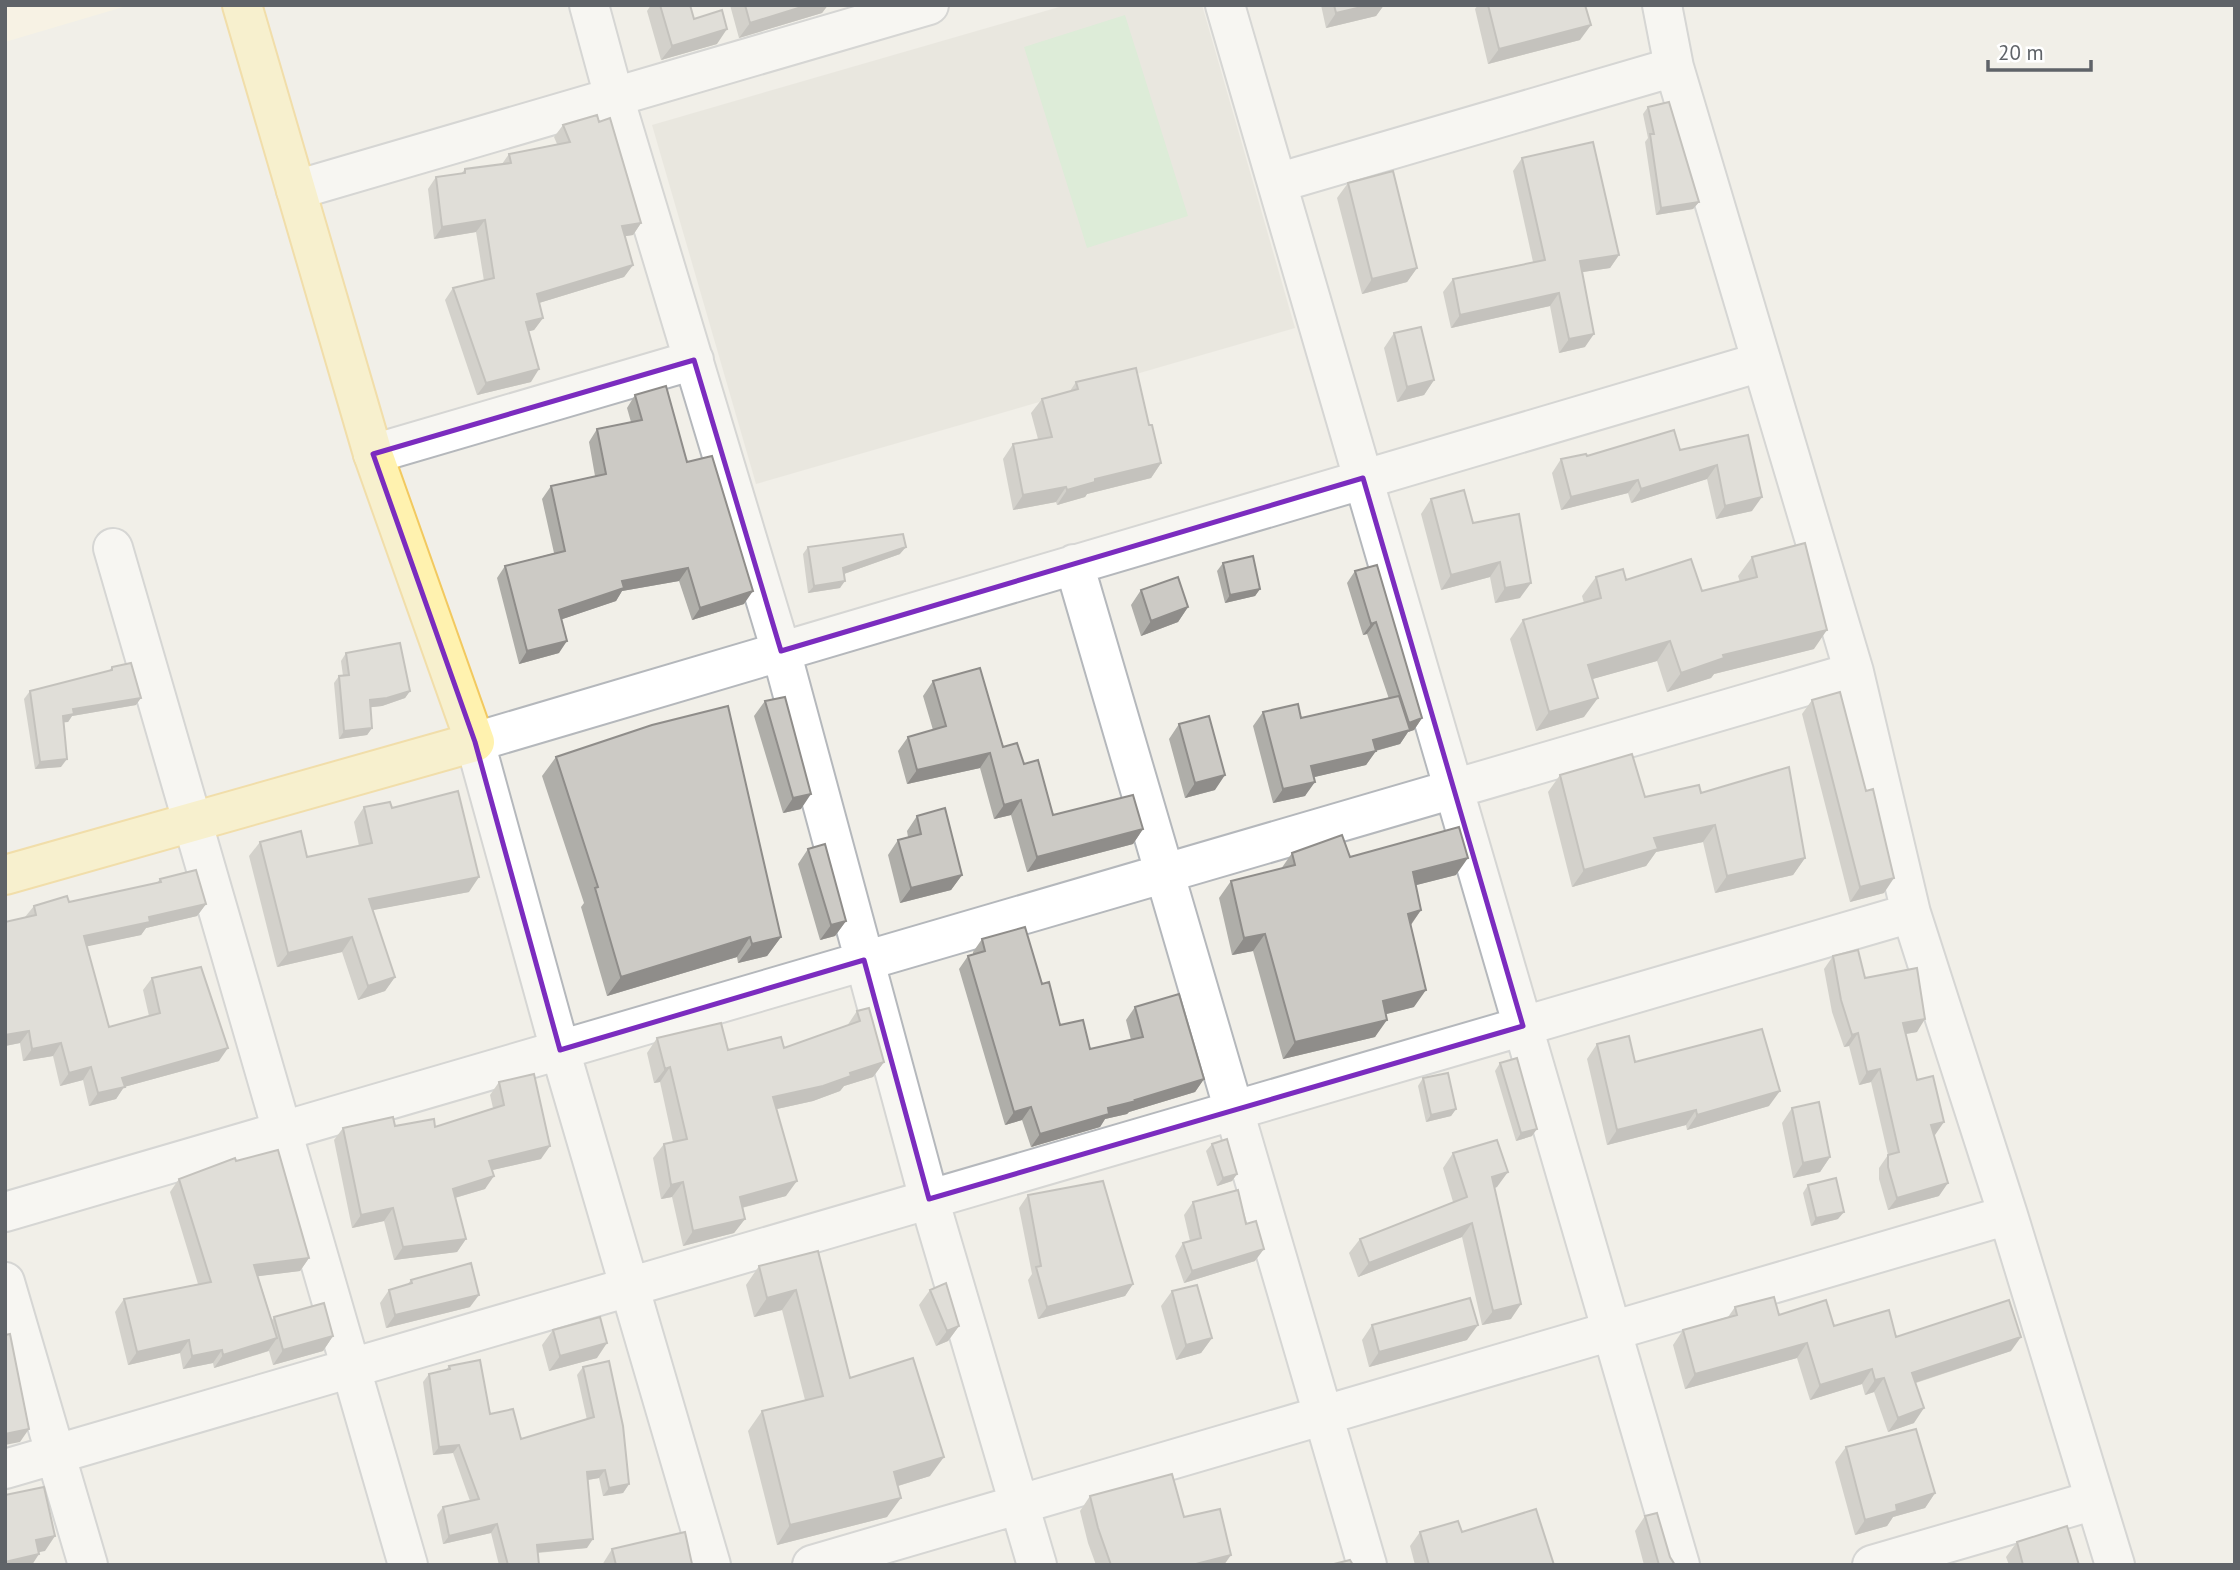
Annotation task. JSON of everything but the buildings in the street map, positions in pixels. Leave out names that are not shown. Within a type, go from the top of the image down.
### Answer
[{"type":"main road","points":[[5,875],[475,742],[373,454],[242,5]]},
{"type":"street","points":[[589,5],[614,97],[781,651],[929,1199],[1037,1565]]},
{"type":"street","points":[[1226,5],[1680,1565]]},
{"type":"street","points":[[1662,5],[1674,67],[1854,672],[1911,913],[2008,1215],[2115,1565]]},
{"type":"street","points":[[296,190],[913,7]]},
{"type":"street","points":[[1277,183],[1674,67]]},
{"type":"street","points":[[373,454],[694,360]]},
{"type":"street","points":[[711,1565],[560,1050],[475,742],[1761,362]]},
{"type":"street","points":[[113,548],[408,1565]]},
{"type":"street","points":[[1074,564],[1367,1565]]},
{"type":"street","points":[[5,1212],[1854,672]]},
{"type":"street","points":[[5,1469],[1911,913]]},
{"type":"street","points":[[812,1565],[2008,1215]]},
{"type":"street","points":[[5,1282],[88,1565]]},
{"type":"street","points":[[1872,1565],[2095,1500]]},
{"type":"highlighted area","points":[[694,360],[781,651],[1363,478],[1523,1026],[929,1199],[864,960],[560,1050],[475,742],[373,454]]},
{"type":"shaded area","points":[[5,5],[130,5],[5,42]]},
{"type":"shaded area","points":[[1066,5],[1202,5],[1295,328],[756,484],[652,125]]},
{"type":"green space","points":[[1125,15],[1188,216],[1087,248],[1024,47]]}]
